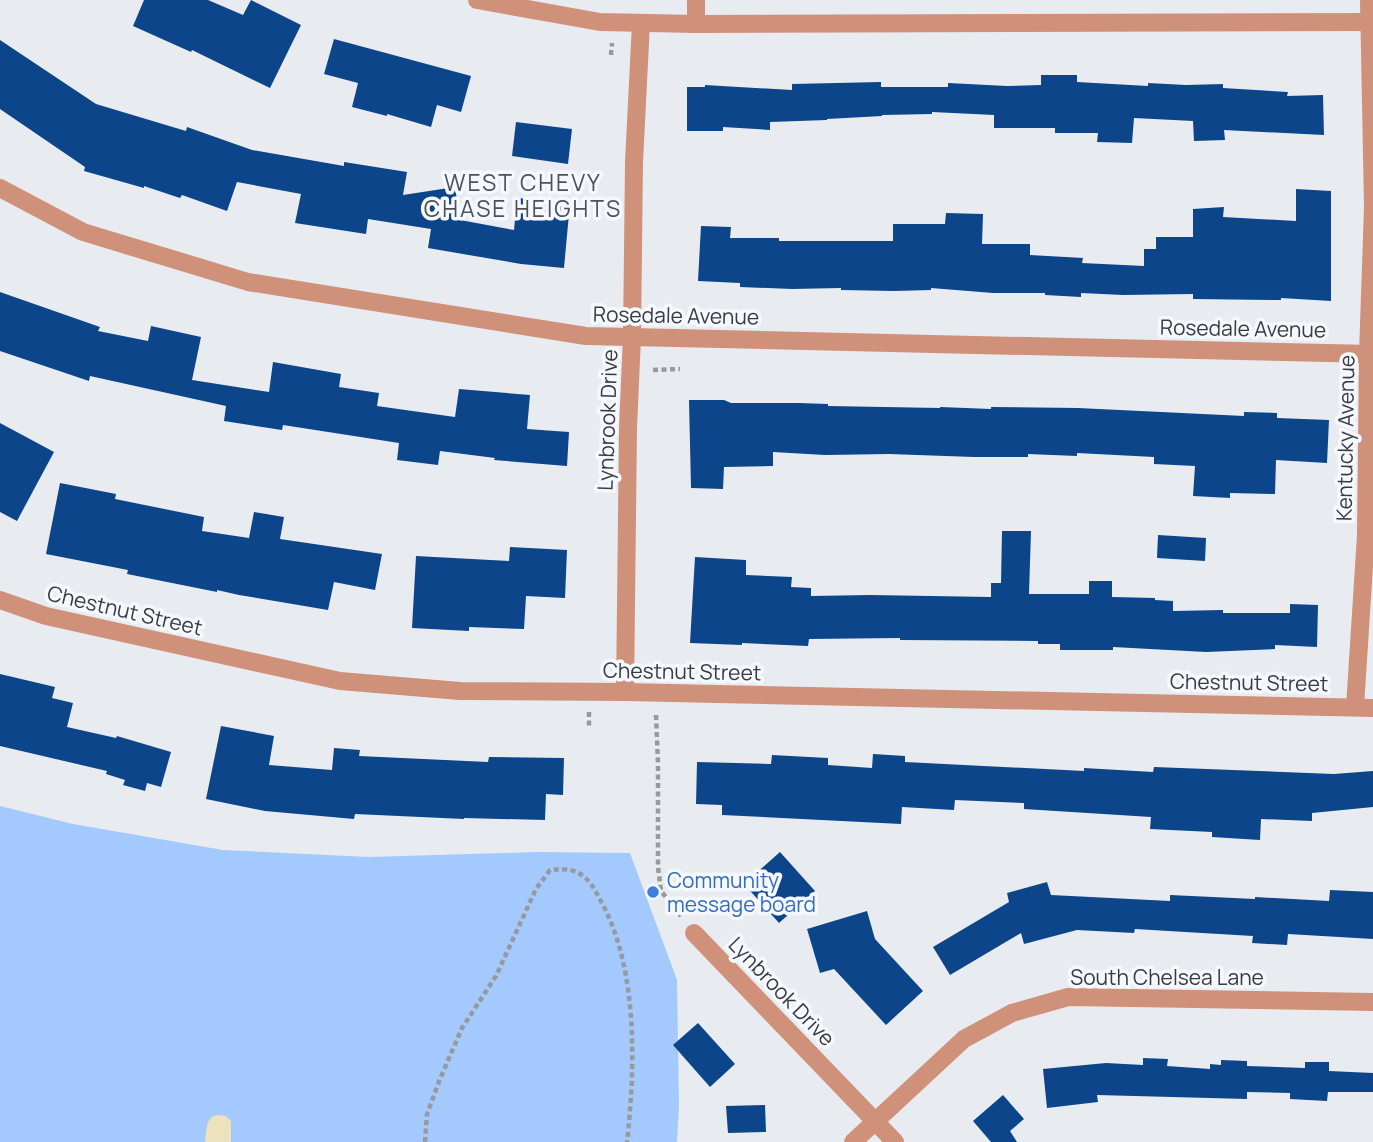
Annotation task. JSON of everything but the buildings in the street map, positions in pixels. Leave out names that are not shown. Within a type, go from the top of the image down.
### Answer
[{"type":"street","points":[[477,0],[600,22],[1371,22]]},
{"type":"street","points":[[696,0],[696,24]]},
{"type":"street","name":"Kentucky Avenue","points":[[1364,708],[1373,207],[1371,22],[1368,0]]},
{"type":"street","name":"Lynbrook Drive","points":[[625,692],[634,162],[641,23]]},
{"type":"street","name":"Rosedale Avenue","points":[[0,188],[83,232],[248,282],[586,336],[1371,354]]},
{"type":"street","name":"Chestnut Street","points":[[0,600],[46,616],[340,681],[460,691],[625,692],[1364,708]]},
{"type":"street","name":"Lynbrook Drive","points":[[694,933],[895,1142]]},
{"type":"street","name":"South Chelsea Lane","points":[[853,1142],[964,1039],[1012,1013],[1068,997],[1373,1002]]},
{"type":"path","points":[[656,693],[658,867],[661,891],[694,933]]},
{"type":"path","points":[[425,1142],[427,1114],[462,1028],[496,976],[536,889],[550,870],[565,868],[580,873],[595,889],[614,928],[622,957],[631,1020],[631,1084],[626,1142]]},
{"type":"shaded area","points":[[0,806],[73,824],[223,850],[369,857],[538,852],[630,853],[677,980],[677,1142],[0,1142]]},
{"type":"sand","points":[[218,1115],[226,1116],[231,1121],[231,1142],[205,1142],[209,1121]]},
{"type":"place","name":"Community message board","points":[[653,892]]},
{"type":"district","name":"WEST CHEVY CHASE HEIGHTS","points":[[523,195]]}]
